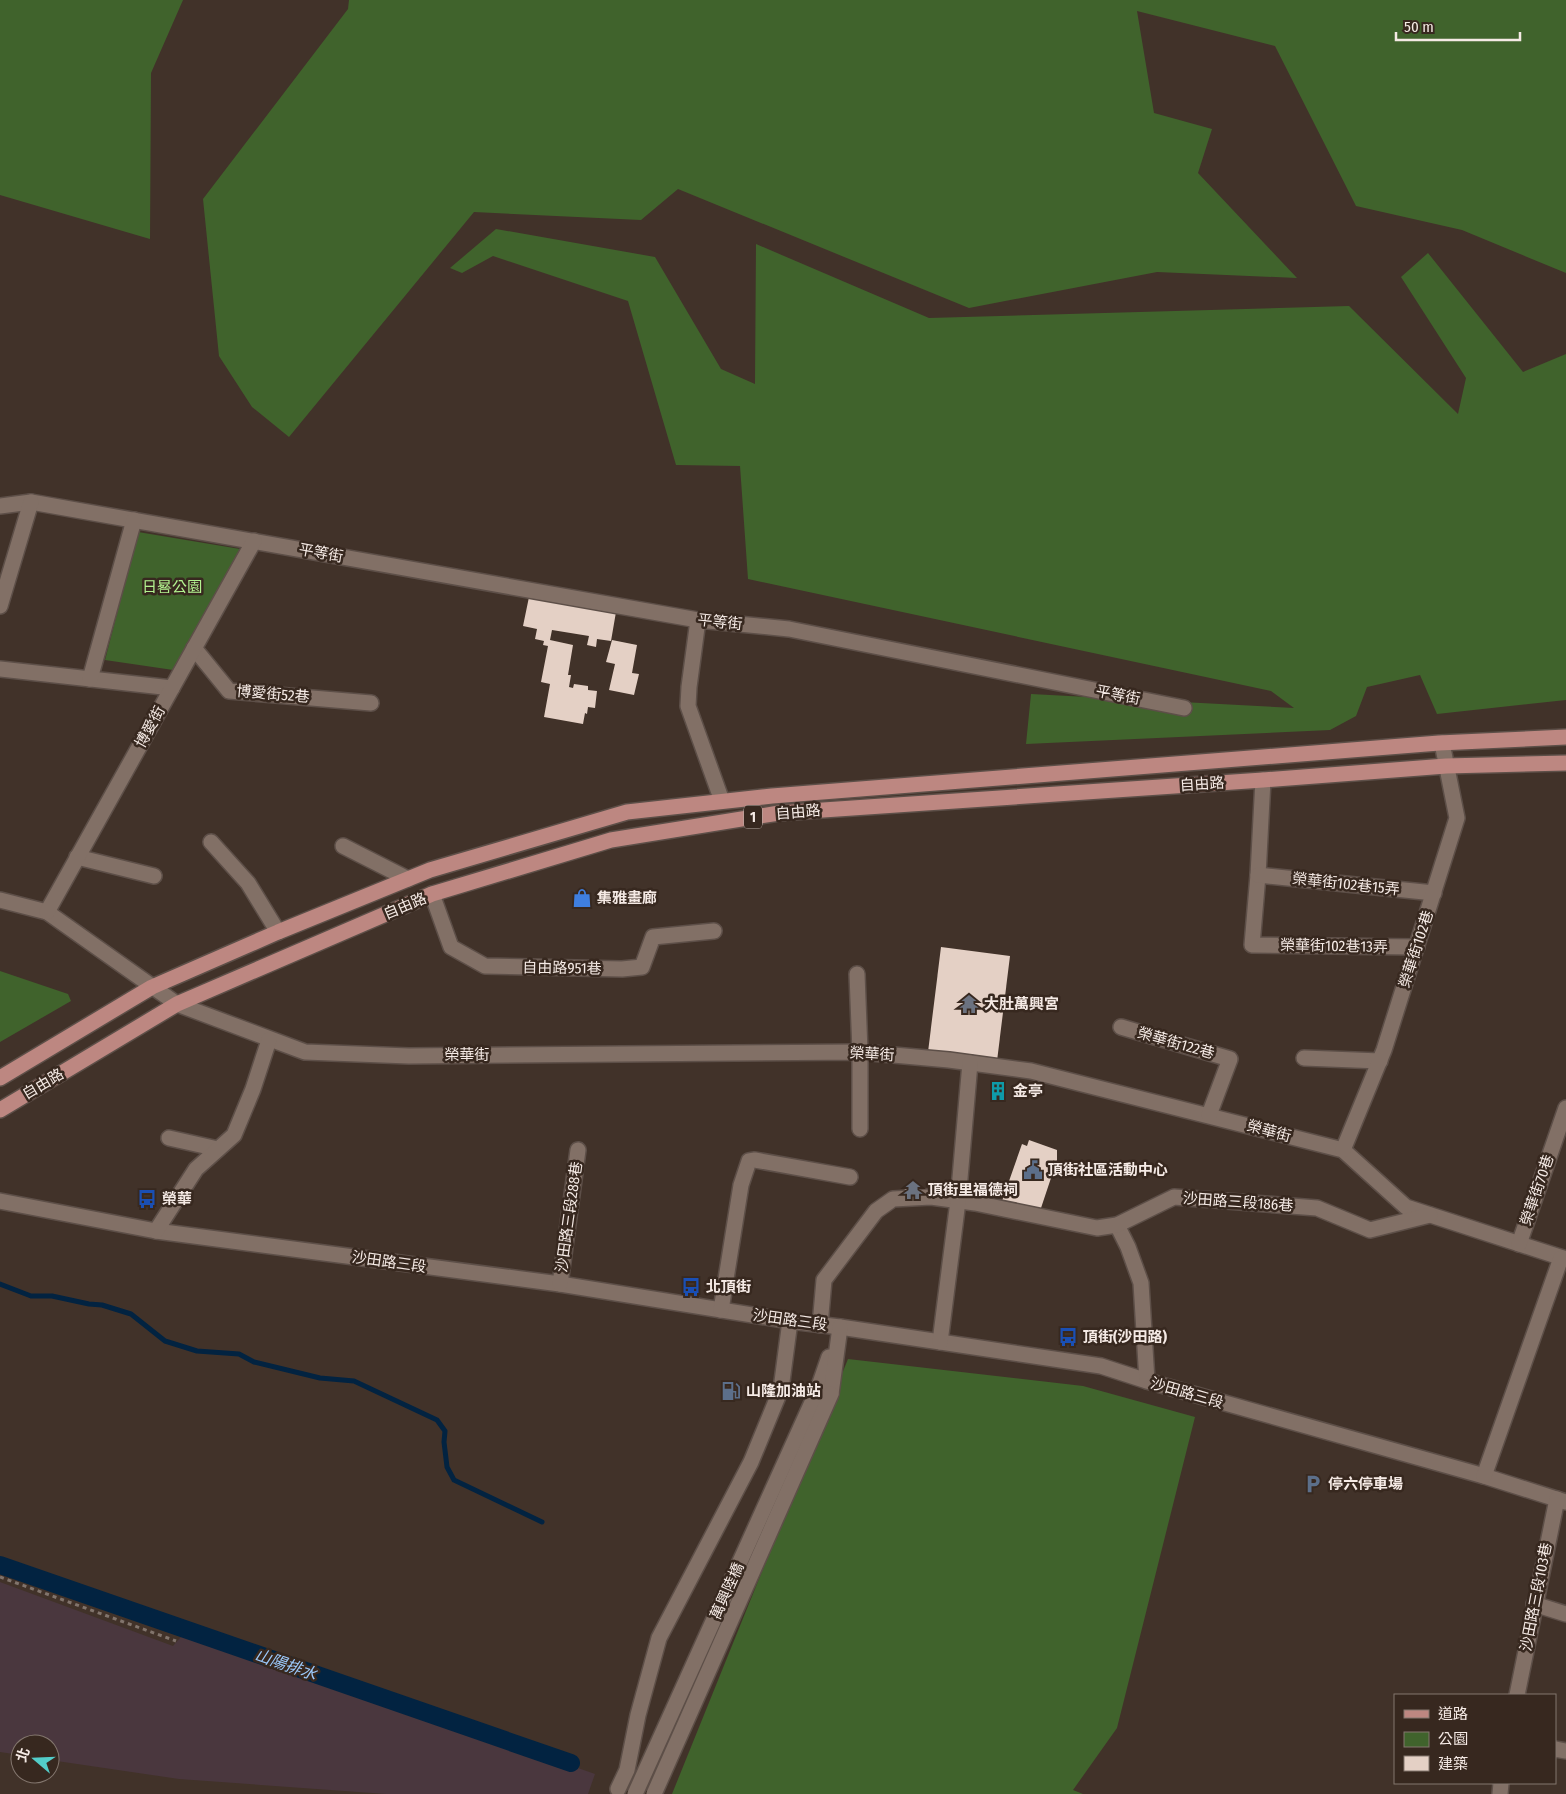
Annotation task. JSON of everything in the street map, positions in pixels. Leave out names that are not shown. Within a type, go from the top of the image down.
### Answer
[{"type":"main road","name":"自由路","points":[[0,1078],[152,987],[278,932],[430,870],[627,812],[722,801],[1442,743],[1566,737]]},
{"type":"main road","name":"自由路","points":[[0,1110],[178,1004],[432,894],[611,840],[779,813],[1446,766],[1566,763]]},
{"type":"main road","points":[[463,860],[468,883]]},
{"type":"street","name":"平等街","points":[[0,506],[31,502],[698,620],[789,629],[1184,708]]},
{"type":"street","points":[[0,606],[31,502]]},
{"type":"street","points":[[90,679],[134,520]]},
{"type":"street","name":"博愛街","points":[[47,912],[254,541]]},
{"type":"street","points":[[698,620],[688,706],[722,801]]},
{"type":"street","name":"博愛街52巷","points":[[194,648],[229,691],[371,702]]},
{"type":"street","points":[[0,670],[172,688]]},
{"type":"street","name":"榮華街102巷","points":[[1343,1150],[1380,1061],[1458,818],[1442,743]]},
{"type":"street","points":[[1258,874],[1263,780]]},
{"type":"street","points":[[211,842],[248,883],[278,932]]},
{"type":"street","points":[[343,846],[408,879]]},
{"type":"street","points":[[77,857],[154,876]]},
{"type":"street","name":"榮華街102巷15弄","points":[[1258,874],[1434,894]]},
{"type":"street","name":"榮華街102巷13弄","points":[[1258,874],[1252,945],[1417,947]]},
{"type":"street","name":"自由路951巷","points":[[432,894],[451,947],[485,966],[622,969],[642,967],[654,938],[714,931]]},
{"type":"street","points":[[0,900],[47,912]]},
{"type":"street","name":"榮華街","points":[[47,912],[178,1004],[269,1040],[305,1052],[409,1056],[860,1052],[1031,1071],[1343,1150],[1406,1207],[1564,1259]]},
{"type":"street","points":[[857,974],[860,1129]]},
{"type":"street","name":"榮華街122巷","points":[[1121,1027],[1230,1059],[1209,1115]]},
{"type":"street","points":[[156,1231],[196,1169],[234,1135],[269,1040]]},
{"type":"street","points":[[1304,1058],[1380,1061]]},
{"type":"street","points":[[940,1342],[958,1201],[970,1063]]},
{"type":"street","name":"榮華街70巷","points":[[1519,1244],[1566,1108]]},
{"type":"street","points":[[169,1138],[218,1150]]},
{"type":"street","name":"沙田路三段288巷","points":[[560,1284],[578,1150]]},
{"type":"street","points":[[721,1310],[741,1184],[748,1161],[755,1160],[850,1177]]},
{"type":"street","points":[[820,1325],[824,1280],[876,1211],[894,1199],[931,1197],[1098,1228],[1117,1225],[1128,1247],[1141,1283],[1147,1381]]},
{"type":"street","name":"沙田路三段186巷","points":[[1117,1225],[1174,1198],[1317,1208],[1370,1230],[1430,1215]]},
{"type":"street","name":"沙田路三段","points":[[0,1201],[156,1231],[560,1284],[790,1321],[1101,1366],[1147,1381],[1484,1476],[1561,1501]]},
{"type":"street","points":[[1484,1476],[1564,1259]]},
{"type":"street","points":[[662,1794],[621,1783],[638,1715],[659,1638],[751,1462],[781,1389],[790,1321]]},
{"type":"street","points":[[825,1391],[840,1327]]},
{"type":"street","name":"萬興陸橋","points":[[635,1794],[825,1391]]},
{"type":"street","name":"萬興陸橋","points":[[654,1794],[825,1391]]},
{"type":"street","name":"沙田路三段103巷","points":[[1517,1694],[1534,1604],[1561,1501]]},
{"type":"street","points":[[1534,1604],[1566,1614]]},
{"type":"path","points":[[0,1577],[176,1641]]},
{"type":"shaded area","points":[[0,1582],[173,1646],[187,1630],[595,1774],[588,1794],[386,1794],[179,1779],[60,1761],[60,1734],[10,1734],[10,1754],[0,1752]]},
{"type":"green space","points":[[0,0],[183,0],[151,73],[150,239],[0,195]]},
{"type":"green space","points":[[349,0],[1566,0],[1566,273],[1462,230],[1356,206],[1275,46],[1137,11],[1154,113],[1212,129],[1198,173],[1297,278],[1157,272],[969,308],[678,189],[641,220],[474,212],[289,437],[252,407],[219,356],[203,199],[348,9]]},
{"type":"green space","points":[[496,229],[655,257],[721,369],[755,384],[756,244],[929,318],[1349,306],[1458,414],[1466,378],[1401,277],[1428,253],[1523,372],[1566,354],[1566,700],[1437,714],[1420,675],[1367,687],[1356,716],[1330,730],[1026,744],[1031,694],[1294,708],[1271,691],[748,579],[740,466],[676,465],[628,301],[493,256],[462,273],[450,268]]},
{"type":"green space","name":"日晷公園","points":[[138,532],[246,550],[180,671],[105,660]]},
{"type":"green space","points":[[0,971],[68,994],[71,1001],[0,1042]]},
{"type":"green space","points":[[848,1359],[1083,1386],[1195,1417],[1117,1728],[1073,1790],[1083,1794],[672,1794]]},
{"type":"building","points":[[529,597],[616,612],[611,641],[597,639],[596,647],[587,645],[589,636],[552,630],[550,640],[573,645],[568,675],[571,675],[569,687],[573,688],[574,684],[588,686],[588,690],[597,691],[595,708],[588,707],[583,724],[544,717],[550,684],[541,682],[548,646],[543,645],[544,641],[535,639],[537,629],[523,626]]},
{"type":"building","points":[[612,640],[637,645],[632,673],[639,674],[634,695],[609,690],[615,664],[606,662]]},
{"type":"building","name":"大肚萬興宮","points":[[941,947],[1010,956],[997,1061],[928,1052]]},
{"type":"building","name":"金亭","points":[[996,1086],[1000,1086],[1003,1091],[1002,1095],[996,1096],[993,1093],[993,1089]]},
{"type":"building","name":"頂街社區活動中心","points":[[1029,1140],[1057,1150],[1057,1160],[1039,1214],[1002,1201],[1022,1144],[1027,1146]]},
{"type":"building","name":"頂街里福德祠","points":[[906,1185],[921,1188],[919,1195],[904,1192]]},
{"type":"waterway","points":[[0,1284],[31,1296],[52,1296],[102,1305],[131,1314],[165,1341],[197,1351],[239,1354],[254,1362],[320,1378],[354,1381],[437,1420],[445,1431],[444,1442],[447,1467],[454,1480],[542,1522]]},
{"type":"waterway","name":"山陽排水","points":[[0,1565],[571,1763]]},
{"type":"place","name":"集雅畫廊","points":[[582,898]]},
{"type":"place","name":"大肚萬興宮","points":[[969,1004]]},
{"type":"place","name":"金亭","points":[[998,1091]]},
{"type":"place","name":"頂街社區活動中心","points":[[1033,1170]]},
{"type":"place","name":"頂街里福德祠","points":[[913,1190]]},
{"type":"place","name":"榮華","points":[[147,1199]]},
{"type":"place","name":"北頂街","points":[[691,1287]]},
{"type":"place","name":"頂街(沙田路)","points":[[1068,1337]]},
{"type":"place","name":"山隆加油站","points":[[731,1391]]},
{"type":"place","name":"停六停車場","points":[[1313,1484]]}]
